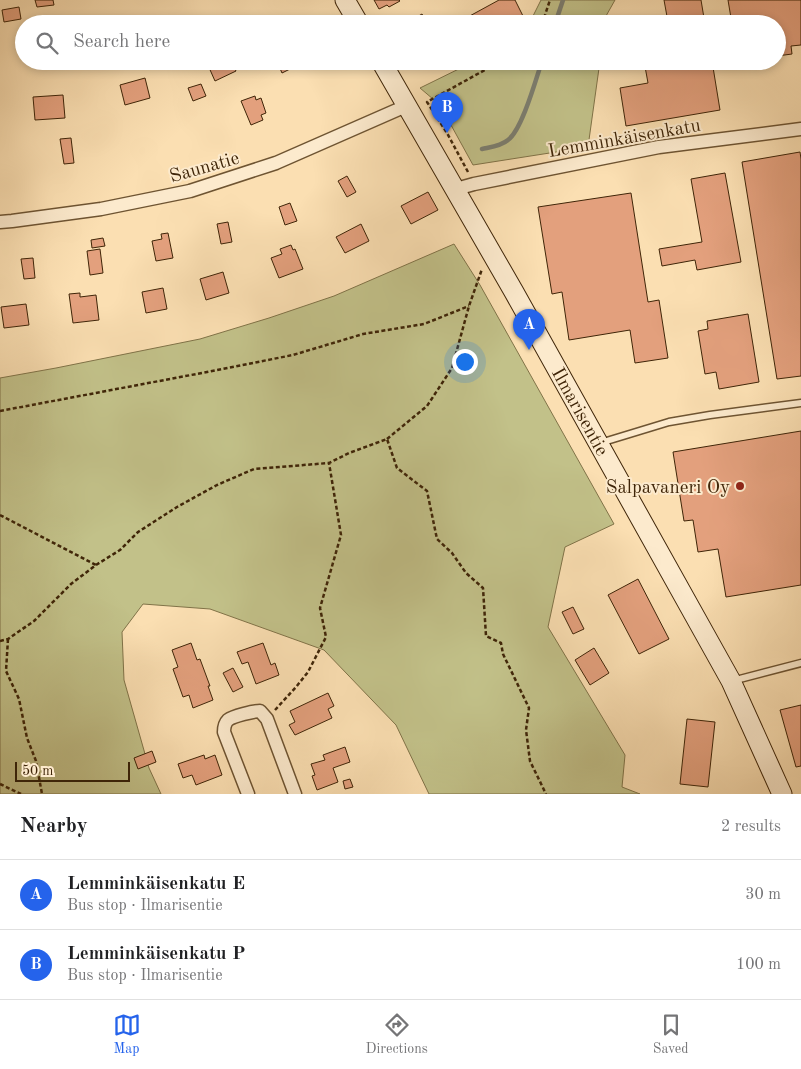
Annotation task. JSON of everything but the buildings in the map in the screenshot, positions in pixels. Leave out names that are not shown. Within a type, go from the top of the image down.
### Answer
[{"type":"street","points":[[345,0],[354,15]]},
{"type":"street","name":"Ilmarisentie","points":[[385,70],[456,189],[731,681],[782,794]]},
{"type":"street","name":"Saunatie","points":[[0,222],[102,209],[190,192],[276,163],[406,106]]},
{"type":"street","name":"Lemminkäisenkatu","points":[[456,189],[659,146],[801,129]]},
{"type":"street","points":[[248,794],[224,732],[224,726],[229,720],[253,711],[260,711],[267,718],[294,794]]},
{"type":"lane","points":[[599,444],[669,422],[801,403]]},
{"type":"lane","points":[[731,681],[801,663]]},
{"type":"path","points":[[545,15],[550,0]]},
{"type":"path","points":[[474,184],[447,133],[427,102],[485,70]]},
{"type":"path","points":[[0,641],[8,639],[34,622],[71,584],[120,550],[138,532],[177,507],[217,485],[254,469],[329,463],[349,453],[387,439],[427,406],[452,368],[469,306],[483,266]]},
{"type":"path","points":[[0,410],[292,355],[363,334],[424,324],[469,306]]},
{"type":"path","points":[[387,439],[397,468],[427,491],[437,539],[452,553],[466,573],[483,588],[486,636],[501,643],[503,654],[529,708],[526,730],[530,761],[546,794]]},
{"type":"path","points":[[267,718],[308,672],[326,637],[320,608],[341,535],[329,463]]},
{"type":"path","points":[[0,515],[96,566]]},
{"type":"path","points":[[8,639],[6,671],[19,699],[27,738],[36,761],[42,794]]},
{"type":"path","points":[[0,784],[21,794]]},
{"type":"shaded area","points":[[541,0],[615,0],[607,15],[534,15]]},
{"type":"shaded area","points":[[457,70],[599,70],[588,147],[473,165],[440,105],[420,88]]},
{"type":"shaded area","points":[[454,244],[480,285],[614,524],[565,547],[548,627],[625,755],[622,787],[640,794],[429,794],[396,725],[324,650],[210,609],[143,604],[122,632],[124,680],[149,768],[161,794],[0,794],[0,378],[200,339],[334,296]]},
{"type":"waterway","points":[[558,15],[563,0]]},
{"type":"waterway","points":[[482,149],[502,144],[513,134],[528,104],[539,70]]},
{"type":"place","name":"Lemminkäisenkatu P","points":[[447,133]]},
{"type":"place","name":"Lemminkäisenkatu E","points":[[529,350]]},
{"type":"place","name":"Salpavaneri Oy","points":[[740,486]]}]
